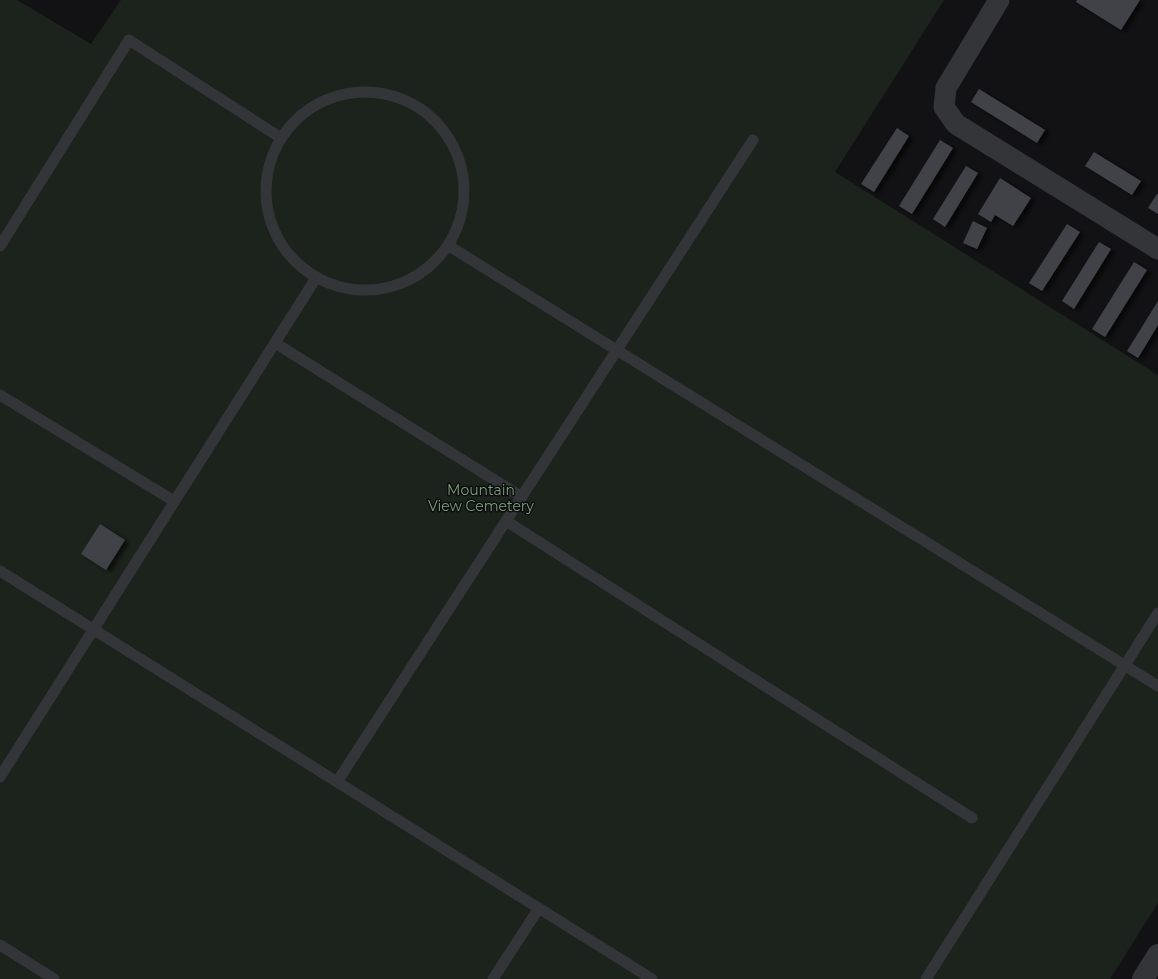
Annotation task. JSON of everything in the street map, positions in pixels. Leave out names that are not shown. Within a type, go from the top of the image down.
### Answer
[{"type":"street","points":[[999,0],[946,88],[944,107],[956,124],[1158,249]]},
{"type":"street","points":[[1143,979],[1158,955]]},
{"type":"lane","points":[[0,246],[129,40],[281,138]]},
{"type":"lane","points":[[365,91],[397,96],[426,112],[449,136],[462,166],[465,199],[449,246],[438,259],[412,279],[380,290],[347,289],[316,278],[291,258],[274,231],[266,200],[268,168],[281,138],[303,113],[332,97],[352,93],[365,91]]},
{"type":"lane","points":[[337,782],[754,140]]},
{"type":"lane","points":[[449,246],[1158,686]]},
{"type":"lane","points":[[0,777],[316,278]]},
{"type":"lane","points":[[275,343],[522,497]]},
{"type":"lane","points":[[0,395],[174,501]]},
{"type":"lane","points":[[506,521],[972,818]]},
{"type":"lane","points":[[0,571],[652,979]]},
{"type":"lane","points":[[926,979],[1158,613]]},
{"type":"lane","points":[[493,979],[539,908]]},
{"type":"lane","points":[[0,945],[54,979]]},
{"type":"green space","name":"Mountain View Cemetery","points":[[0,0],[17,0],[91,44],[121,0],[944,0],[835,172],[1158,375],[1158,903],[1110,979],[0,979]]},
{"type":"building","points":[[1077,0],[1140,0],[1121,30],[1076,2]]},
{"type":"building","points":[[979,89],[1045,130],[1037,143],[971,102]]},
{"type":"building","points":[[897,128],[909,136],[874,192],[861,184]]},
{"type":"building","points":[[940,140],[953,148],[912,214],[899,206]]},
{"type":"building","points":[[1094,152],[1141,181],[1132,195],[1085,166]]},
{"type":"building","points":[[966,166],[978,173],[945,227],[933,219]]},
{"type":"building","points":[[1000,178],[1031,198],[1013,226],[995,215],[991,222],[978,214]]},
{"type":"building","points":[[1158,194],[1158,214],[1148,208]]},
{"type":"building","points":[[973,221],[987,228],[977,249],[963,243]]},
{"type":"building","points":[[1067,224],[1080,232],[1042,291],[1029,283]]},
{"type":"building","points":[[1099,242],[1111,249],[1074,309],[1062,301]]},
{"type":"building","points":[[1134,262],[1147,270],[1105,337],[1092,329]]},
{"type":"building","points":[[1158,301],[1158,325],[1138,358],[1127,351]]},
{"type":"building","points":[[100,524],[125,540],[106,570],[81,554]]}]
